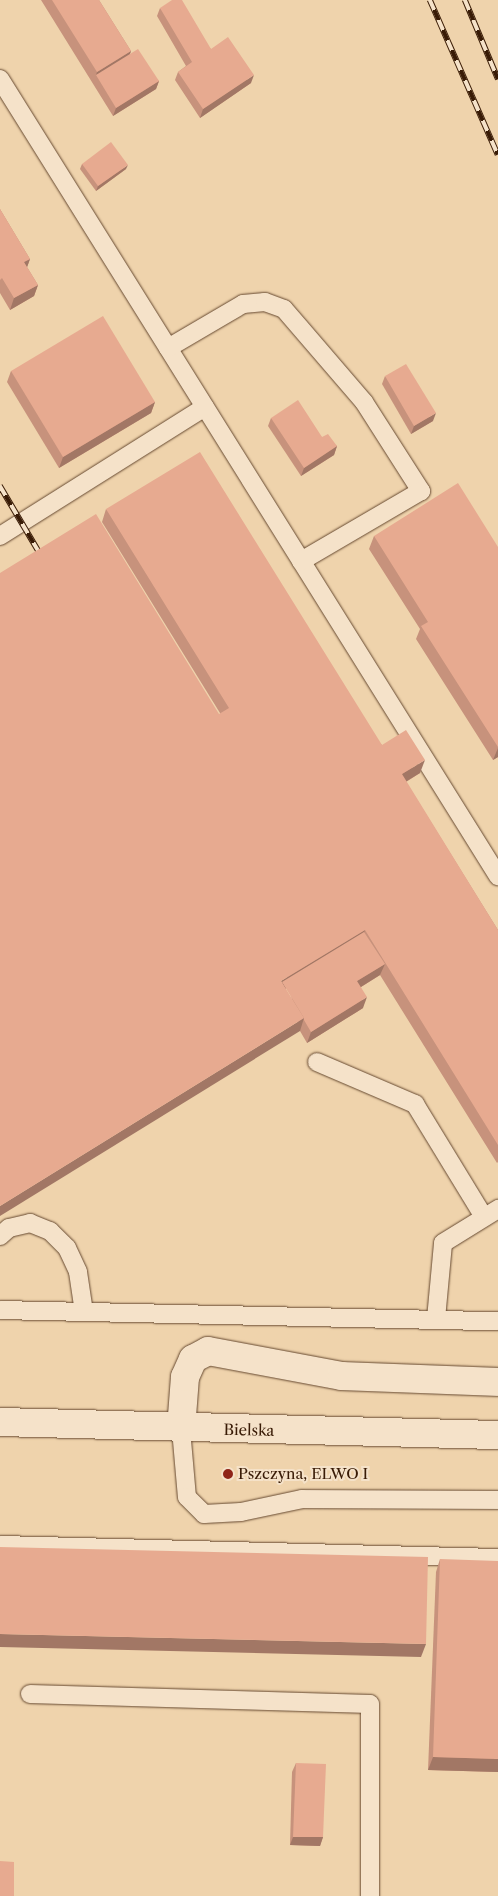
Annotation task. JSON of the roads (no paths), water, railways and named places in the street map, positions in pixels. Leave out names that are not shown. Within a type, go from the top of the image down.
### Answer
[{"type":"main road","points":[[181,1429],[185,1377],[193,1358],[208,1351],[342,1376],[498,1382]]},
{"type":"main road","name":"Bielska","points":[[0,1422],[181,1429],[498,1435]]},
{"type":"lane","points":[[0,79],[498,876]]},
{"type":"lane","points":[[168,348],[243,304],[265,302],[284,309],[364,402],[421,491],[302,562]]},
{"type":"lane","points":[[0,536],[205,407]]},
{"type":"lane","points":[[317,1062],[415,1104],[491,1213],[442,1242],[436,1319]]},
{"type":"lane","points":[[0,1236],[10,1228],[30,1223],[50,1231],[67,1248],[78,1272],[84,1312]]},
{"type":"lane","points":[[0,1310],[498,1321]]},
{"type":"lane","points":[[181,1429],[187,1496],[204,1514],[242,1512],[302,1499],[498,1500]]},
{"type":"lane","points":[[0,1545],[498,1558]]},
{"type":"lane","points":[[30,1694],[370,1704],[370,1896]]},
{"type":"railway","points":[[430,0],[498,155]]},
{"type":"railway","points":[[465,0],[498,79]]},
{"type":"railway","points":[[0,486],[42,557]]},
{"type":"place","name":"Pszczyna, ELWO I","points":[[228,1474]]}]
